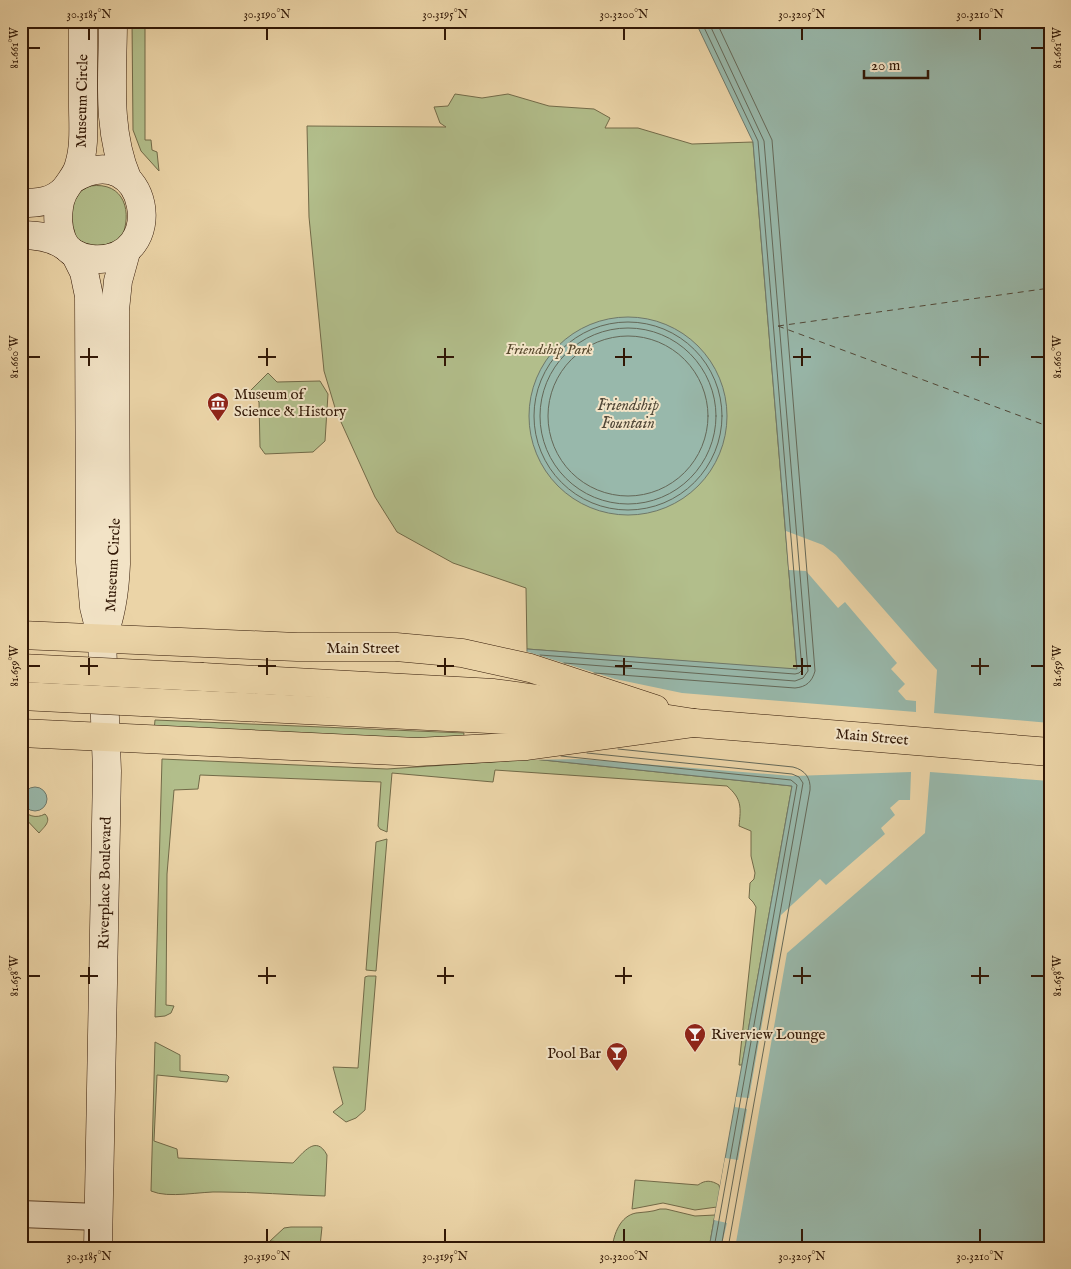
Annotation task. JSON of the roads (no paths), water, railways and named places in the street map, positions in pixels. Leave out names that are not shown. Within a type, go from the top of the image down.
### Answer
[{"type":"main road","name":"Museum Circle","points":[[83,21],[83,144],[79,166],[60,202],[59,220],[61,238],[84,272],[89,296],[90,562],[94,607],[102,639]]},
{"type":"main road","name":"Museum Circle","points":[[102,639],[110,618],[115,590],[115,310],[118,281],[126,252],[135,241],[141,214],[137,192],[127,178],[118,156],[113,124],[113,21]]},
{"type":"main road","points":[[21,203],[46,201],[61,194],[69,184],[91,171],[117,172],[127,178]]},
{"type":"main road","points":[[21,235],[46,237],[56,240],[71,251],[87,258],[110,258],[126,252]]},
{"type":"main road","name":"Main Street","points":[[21,634],[303,648],[410,648],[462,653],[513,663],[561,677],[694,723]]},
{"type":"main road","name":"Riverplace Boulevard","points":[[98,1248],[107,771],[102,639]]},
{"type":"main road","points":[[21,668],[448,690],[510,708]]},
{"type":"main road","points":[[21,696],[202,705],[510,708],[694,723]]},
{"type":"main road","name":"Main Street","points":[[21,733],[390,751],[450,751],[564,741],[694,723],[1050,752]]},
{"type":"street","points":[[21,1214],[98,1217]]},
{"type":"water","points":[[695,21],[1050,21],[1050,1248],[709,1248],[792,786],[524,758],[527,649],[797,669],[753,142]]},
{"type":"water","name":"Friendship Fountain","points":[[628,317],[657,321],[675,329],[698,346],[715,369],[723,387],[727,416],[723,445],[715,463],[698,486],[675,503],[657,511],[628,515],[599,511],[581,503],[558,486],[541,463],[533,445],[529,416],[533,387],[541,369],[558,346],[581,329],[599,321]]},
{"type":"water","points":[[35,787],[43,791],[47,799],[43,807],[35,811],[27,807],[23,799],[27,791]]},
{"type":"place","name":"Museum of Science & History","points":[[218,422]]},
{"type":"place","name":"Riverview Lounge","points":[[695,1053]]},
{"type":"place","name":"Pool Bar","points":[[617,1072]]},
{"type":"park label","name":"Friendship Park","points":[[549,349]]}]
